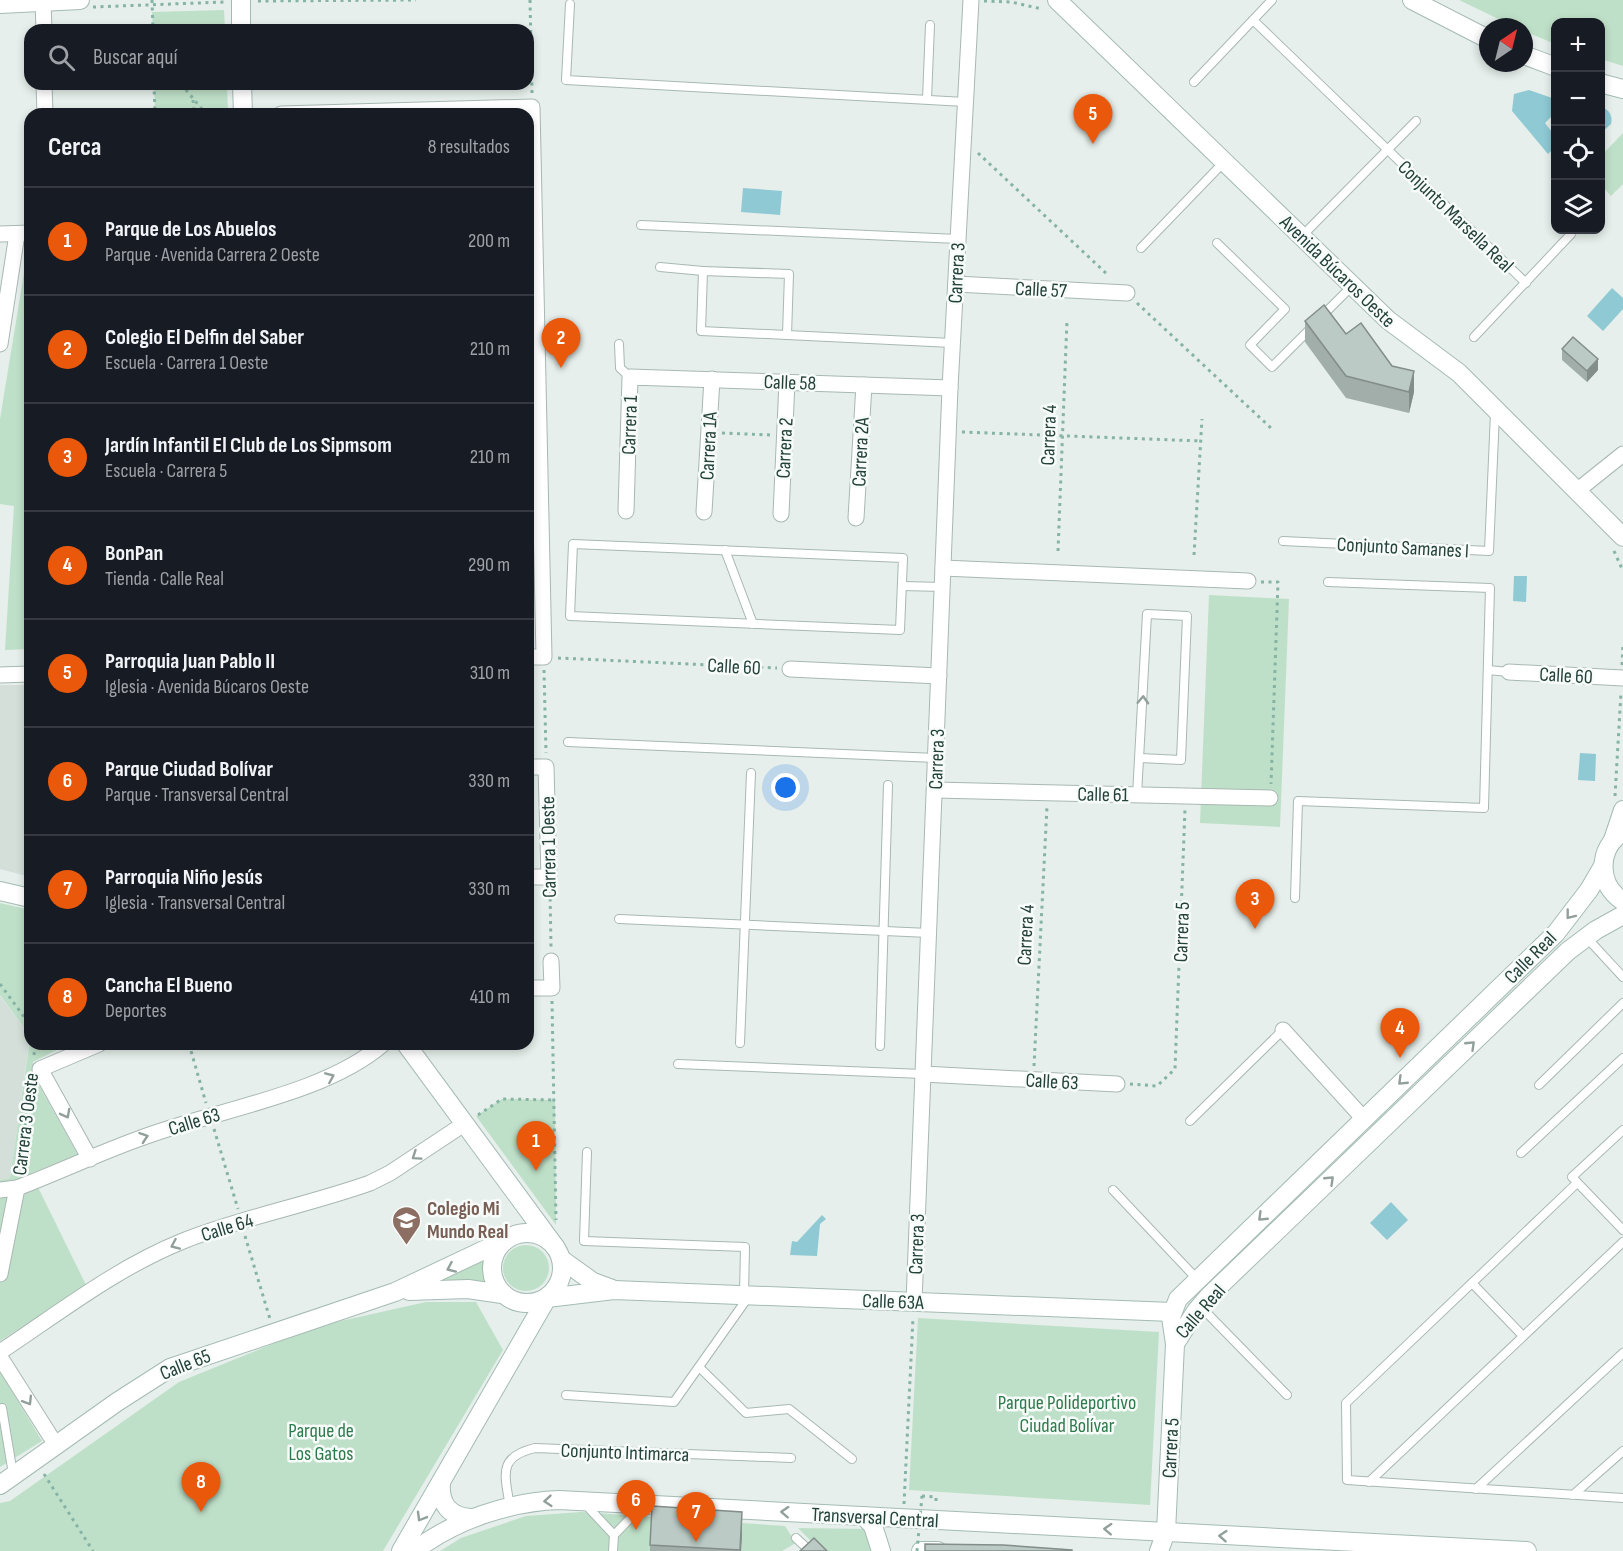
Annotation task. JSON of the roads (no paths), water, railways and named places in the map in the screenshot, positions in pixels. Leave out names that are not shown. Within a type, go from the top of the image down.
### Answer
[{"type":"street","name":"Carrera 3","points":[[914,1302],[948,432],[971,0]]},
{"type":"street","name":"Avenida Búcaros Oeste","points":[[1057,0],[1352,286],[1402,332],[1450,365],[1620,528]]},
{"type":"street","points":[[1412,0],[1479,34]]},
{"type":"street","points":[[0,4],[43,1],[82,4]]},
{"type":"street","points":[[43,1],[44,24]]},
{"type":"street","points":[[239,1],[241,24]]},
{"type":"street","points":[[1533,58],[1551,65]]},
{"type":"street","points":[[1605,84],[1623,89]]},
{"type":"street","points":[[44,90],[45,108]]},
{"type":"street","points":[[242,90],[243,108]]},
{"type":"street","points":[[496,108],[532,108]]},
{"type":"street","points":[[0,234],[23,234],[0,344]]},
{"type":"street","name":"Calle 57","points":[[956,284],[1127,293]]},
{"type":"street","name":"Calle 58","points":[[630,376],[950,388]]},
{"type":"street","name":"Carrera 1","points":[[626,511],[630,376]]},
{"type":"street","name":"Carrera 1A","points":[[704,512],[711,380]]},
{"type":"street","name":"Carrera 2","points":[[781,514],[788,382]]},
{"type":"street","name":"Carrera 2A","points":[[856,518],[864,385]]},
{"type":"street","points":[[534,438],[536,657]]},
{"type":"street","points":[[1578,490],[1623,454]]},
{"type":"street","points":[[943,568],[1248,581]]},
{"type":"street","points":[[790,669],[939,676]]},
{"type":"street","name":"Calle 60","points":[[1509,672],[1622,678]]},
{"type":"street","points":[[0,675],[24,674]]},
{"type":"street","name":"Carrera 1 Oeste","points":[[534,767],[546,767],[549,877],[534,877]]},
{"type":"street","name":"Calle 61","points":[[935,790],[1270,798]]},
{"type":"street","name":"Calle Real","points":[[1175,1344],[1172,1312],[1178,1299],[1556,933],[1603,867],[1618,836],[1619,806]]},
{"type":"street","points":[[1603,867],[1606,882],[1623,901]]},
{"type":"street","points":[[0,891],[24,897]]},
{"type":"street","name":"Calle Real","points":[[1175,1344],[1200,1306],[1586,937],[1623,915]]},
{"type":"street","points":[[534,988],[552,988],[551,961]]},
{"type":"street","points":[[1283,1030],[1364,1118]]},
{"type":"street","points":[[83,1050],[35,1068],[90,1159]]},
{"type":"street","name":"Calle 63","points":[[0,1190],[17,1188],[141,1137],[327,1078],[366,1058],[376,1050]]},
{"type":"street","points":[[401,1551],[547,1298],[560,1281],[558,1254],[470,1120],[411,1050]]},
{"type":"street","name":"Calle 63","points":[[923,1074],[1117,1084]]},
{"type":"street","name":"Calle 64","points":[[0,1354],[113,1276],[143,1259],[182,1241],[370,1183],[390,1173],[470,1120]]},
{"type":"street","name":"Carrera 3 Oeste","points":[[0,1274],[17,1188]]},
{"type":"street","points":[[515,1353],[518,1322],[507,1297],[491,1273],[492,1262],[508,1238],[523,1203]]},
{"type":"street","points":[[508,1238],[537,1234],[558,1254]]},
{"type":"street","name":"Calle 65","points":[[7,1480],[150,1379],[170,1368],[395,1292],[508,1238]]},
{"type":"street","name":"Calle 63A","points":[[558,1254],[593,1282],[614,1290]]},
{"type":"street","name":"Calle 65","points":[[395,1292],[468,1289],[507,1297]]},
{"type":"street","name":"Calle 63A","points":[[547,1298],[614,1290],[1172,1312]]},
{"type":"street","points":[[507,1297],[536,1302],[547,1298]]},
{"type":"street","name":"Carrera 5","points":[[1159,1551],[1167,1532],[1175,1344]]},
{"type":"street","points":[[0,1354],[56,1445]]},
{"type":"street","points":[[441,1482],[440,1494],[450,1512],[460,1518],[471,1518]]},
{"type":"street","name":"Transversal Central","points":[[414,1551],[448,1529],[471,1518],[510,1507],[545,1501],[1167,1532],[1348,1547],[1527,1551]]},
{"type":"street","points":[[864,1516],[876,1532],[880,1551]]},
{"type":"street","points":[[919,1551],[938,1551]]},
{"type":"lane","points":[[1194,82],[1272,0]]},
{"type":"lane","points":[[570,4],[566,80],[965,102]]},
{"type":"lane","name":"Conjunto Marsella Real","points":[[1253,20],[1526,283]]},
{"type":"lane","points":[[927,99],[930,25]]},
{"type":"lane","name":"Conjunto Marsella Real","points":[[1301,237],[1416,121]]},
{"type":"lane","points":[[1141,248],[1224,162]]},
{"type":"lane","points":[[641,225],[958,239]]},
{"type":"lane","name":"Conjunto Marsella Real","points":[[1474,337],[1571,234]]},
{"type":"lane","points":[[1217,243],[1285,309],[1250,345],[1272,367],[1352,286]]},
{"type":"lane","points":[[660,267],[789,274],[787,335]]},
{"type":"lane","points":[[703,271],[701,331],[952,344]]},
{"type":"lane","name":"Carrera 1","points":[[619,344],[620,368],[630,376]]},
{"type":"lane","name":"Conjunto Samanes I","points":[[1283,541],[1490,551],[1495,409]]},
{"type":"lane","points":[[573,544],[725,550],[903,558],[900,630],[570,616],[573,544]]},
{"type":"lane","points":[[725,550],[753,624]]},
{"type":"lane","points":[[1295,898],[1298,801],[1484,808],[1490,588],[1328,582]]},
{"type":"lane","points":[[902,586],[943,587]]},
{"type":"lane","points":[[1137,795],[1146,614],[1187,616],[1181,760],[1140,758]]},
{"type":"lane","points":[[1488,670],[1509,672]]},
{"type":"lane","points":[[568,742],[936,758]]},
{"type":"lane","points":[[740,1043],[751,773]]},
{"type":"lane","points":[[880,1046],[888,785]]},
{"type":"lane","points":[[619,919],[929,933]]},
{"type":"lane","points":[[1586,937],[1623,977]]},
{"type":"lane","points":[[1539,1085],[1623,1003]]},
{"type":"lane","points":[[1190,1121],[1283,1030]]},
{"type":"lane","points":[[1521,1153],[1623,1058]]},
{"type":"lane","points":[[678,1064],[923,1074]]},
{"type":"lane","points":[[1622,1227],[1572,1178],[1623,1130]]},
{"type":"lane","points":[[566,1395],[674,1402],[747,1295],[746,1247],[584,1241],[587,1152]]},
{"type":"lane","points":[[1577,1183],[1346,1403],[1347,1480],[1623,1498]]},
{"type":"lane","points":[[1113,1190],[1197,1279]]},
{"type":"lane","points":[[1369,1482],[1623,1242]]},
{"type":"lane","points":[[1472,1283],[1523,1336]]},
{"type":"lane","points":[[1200,1306],[1287,1395]]},
{"type":"lane","points":[[1476,1489],[1623,1353]]},
{"type":"lane","points":[[699,1367],[746,1413],[789,1409],[852,1459]]},
{"type":"lane","points":[[2,1408],[7,1480]]},
{"type":"lane","name":"Conjunto Intimarca","points":[[510,1507],[505,1470],[509,1460],[520,1452],[536,1448],[791,1458]]},
{"type":"lane","points":[[1573,1495],[1623,1451]]},
{"type":"lane","points":[[582,1502],[614,1535]]},
{"type":"lane","points":[[613,1551],[614,1535],[643,1505]]},
{"type":"lane","points":[[796,1538],[810,1551]]},
{"type":"water","points":[[1529,90],[1551,98],[1551,117],[1545,123],[1551,131],[1551,151],[1548,154],[1512,111],[1514,94]]},
{"type":"water","points":[[1605,109],[1611,116],[1611,124],[1605,129]]},
{"type":"water","points":[[743,188],[782,191],[780,215],[741,212]]},
{"type":"water","points":[[1612,288],[1623,298],[1623,309],[1603,331],[1587,316]]},
{"type":"water","points":[[1514,576],[1527,576],[1526,602],[1513,601]]},
{"type":"water","points":[[1580,753],[1596,754],[1595,781],[1578,780]]},
{"type":"water","points":[[1391,1202],[1408,1220],[1387,1240],[1370,1223]]},
{"type":"water","points":[[822,1215],[826,1219],[820,1224],[817,1256],[790,1255],[792,1241],[797,1242]]},
{"type":"place","name":"Parroquia Juan Pablo II","points":[[1093,144]]},
{"type":"place","name":"Colegio El Delfin del Saber","points":[[561,368]]},
{"type":"place","name":"Jardín Infantil El Club de Los Sipmsom","points":[[1255,929]]},
{"type":"place","name":"BonPan","points":[[1400,1058]]},
{"type":"place","name":"Parque de Los Abuelos","points":[[536,1171]]},
{"type":"place","name":"Colegio Mi Mundo Real","points":[[406,1246]]},
{"type":"place","name":"Cancha El Bueno","points":[[201,1512]]},
{"type":"place","name":"Parque Ciudad Bolívar","points":[[636,1530]]},
{"type":"place","name":"Parroquia Niño Jesús","points":[[696,1542]]},
{"type":"park label","name":"Parque Polideportivo Ciudad Bolívar","points":[[1067,1414]]},
{"type":"park label","name":"Parque de Los Gatos","points":[[321,1442]]}]
